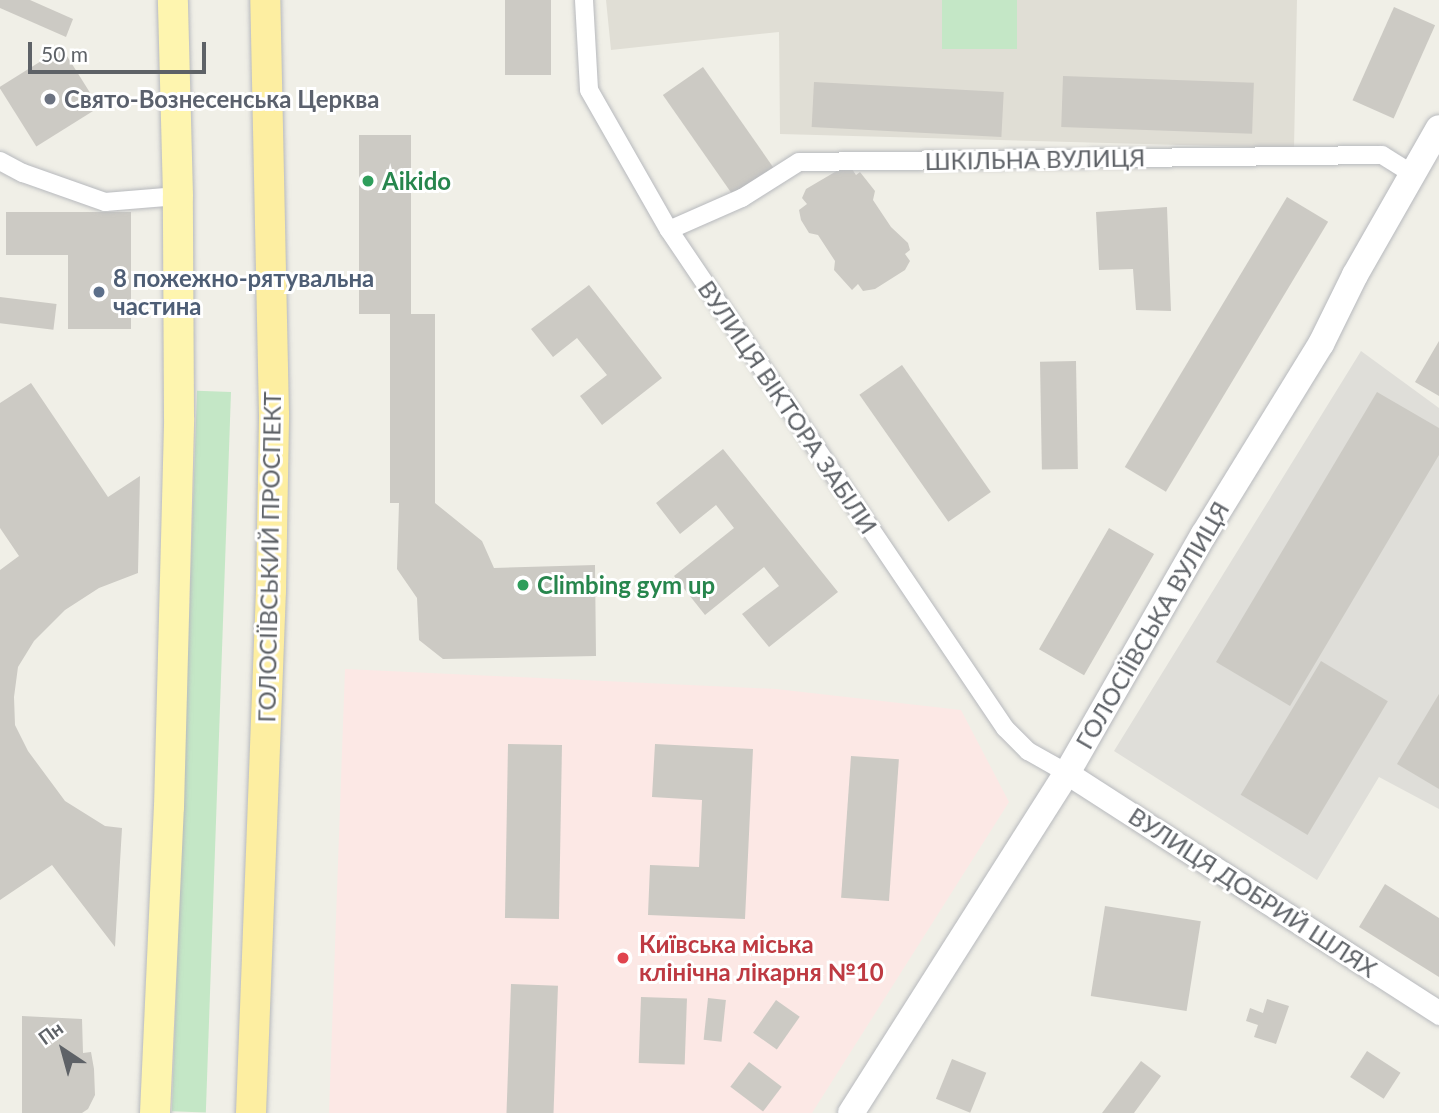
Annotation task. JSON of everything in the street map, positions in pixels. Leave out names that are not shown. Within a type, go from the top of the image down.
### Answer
[{"type":"highway","name":"ГОЛОСІЇВСЬКИЙ ПРОСПЕКТ","points":[[251,1113],[271,592],[274,415],[265,0]]},
{"type":"main road","points":[[155,1113],[169,807],[175,564],[178,196],[173,0]]},
{"type":"main road","name":"ГОЛОСІЇВСЬКА ВУЛИЦЯ","points":[[859,1111],[1066,773],[1204,534],[1321,344],[1355,275],[1439,128]]},
{"type":"street","name":"ВУЛИЦЯ ВІКТОРА ЗАБІЛИ","points":[[584,0],[589,90],[669,230],[1005,728],[1028,751],[1066,773]]},
{"type":"street","name":"ШКІЛЬНА ВУЛИЦЯ","points":[[669,230],[742,198],[799,162],[1382,156],[1413,174]]},
{"type":"street","points":[[0,161],[23,173],[104,202],[178,196]]},
{"type":"street","name":"ВУЛИЦЯ ДОБРИЙ ШЛЯХ","points":[[1066,773],[1439,1013]]},
{"type":"shaded area","points":[[606,0],[1297,0],[1294,148],[780,134],[779,32],[611,50]]},
{"type":"shaded area","points":[[1361,351],[1439,408],[1439,809],[1379,777],[1317,880],[1114,751]]},
{"type":"shaded area","name":"Київська міська клінічна лікарня №10","points":[[345,669],[776,689],[961,710],[1009,802],[812,1113],[329,1113]]},
{"type":"green space","points":[[942,0],[1017,0],[1017,49],[942,49]]},
{"type":"green space","points":[[197,391],[231,392],[206,1113],[172,1111]]},
{"type":"building","points":[[0,0],[30,0],[73,19],[66,37],[0,8]]},
{"type":"building","points":[[505,0],[551,0],[551,75],[505,75]]},
{"type":"building","points":[[1394,7],[1435,25],[1394,118],[1353,100]]},
{"type":"building","name":"Свято-Вознесенська Церква","points":[[62,48],[99,107],[36,147],[0,87]]},
{"type":"building","points":[[703,67],[775,169],[735,197],[663,95]]},
{"type":"building","points":[[1063,76],[1254,83],[1252,134],[1061,127]]},
{"type":"building","points":[[814,82],[1004,92],[1001,137],[812,127]]},
{"type":"building","points":[[359,135],[411,135],[411,314],[435,314],[435,503],[482,541],[494,568],[595,565],[596,656],[443,659],[419,640],[417,598],[397,569],[399,503],[390,503],[390,314],[359,314]]},
{"type":"building","points":[[840,169],[852,169],[856,175],[860,172],[875,191],[873,200],[891,227],[908,243],[910,250],[905,254],[910,261],[905,270],[875,289],[863,291],[858,284],[852,290],[834,270],[835,261],[818,235],[809,233],[801,220],[799,210],[807,204],[802,198],[806,189]]},
{"type":"building","points":[[1287,197],[1328,222],[1166,492],[1125,467]]},
{"type":"building","points":[[1167,207],[1171,311],[1136,310],[1133,269],[1099,270],[1096,212]]},
{"type":"building","name":"8 пожежно-рятувальна частина","points":[[6,212],[131,212],[131,329],[68,329],[68,255],[6,255]]},
{"type":"building","points":[[589,285],[662,378],[602,425],[580,396],[607,375],[577,338],[553,357],[531,329]]},
{"type":"building","points":[[0,297],[57,304],[53,330],[0,323]]},
{"type":"building","points":[[1439,341],[1439,396],[1415,382]]},
{"type":"building","points":[[1076,361],[1078,469],[1042,470],[1040,362]]},
{"type":"building","points":[[902,365],[991,492],[948,522],[859,395]]},
{"type":"building","points":[[31,383],[108,497],[140,476],[138,573],[99,588],[65,610],[34,641],[18,667],[14,697],[15,725],[28,751],[65,801],[105,826],[122,828],[115,947],[52,865],[0,900],[0,570],[19,556],[0,528],[0,403]]},
{"type":"building","points":[[1377,392],[1439,428],[1439,455],[1290,706],[1216,662]]},
{"type":"building","points":[[723,449],[838,592],[769,647],[742,614],[779,586],[764,567],[705,615],[674,576],[734,528],[716,505],[680,534],[656,503]]},
{"type":"building","points":[[1109,528],[1154,554],[1084,675],[1039,649]]},
{"type":"building","points":[[1321,661],[1388,701],[1308,835],[1241,795]]},
{"type":"building","points":[[1439,694],[1439,789],[1397,764]]},
{"type":"building","points":[[508,744],[562,745],[559,919],[505,918]]},
{"type":"building","points":[[655,744],[753,749],[745,919],[648,915],[650,865],[699,867],[702,800],[652,797]]},
{"type":"building","points":[[851,756],[899,759],[889,901],[841,898]]},
{"type":"building","points":[[1385,884],[1439,918],[1439,977],[1359,927]]},
{"type":"building","points":[[1105,906],[1201,921],[1187,1011],[1091,996]]},
{"type":"building","points":[[511,984],[558,986],[554,1113],[506,1113]]},
{"type":"building","points":[[641,997],[687,999],[685,1065],[639,1063]]},
{"type":"building","points":[[708,998],[726,1000],[722,1042],[704,1040]]},
{"type":"building","points":[[1267,999],[1289,1006],[1276,1044],[1254,1037],[1258,1025],[1246,1021],[1250,1008],[1263,1013]]},
{"type":"building","points":[[776,1000],[800,1017],[777,1049],[753,1033]]},
{"type":"building","points":[[22,1016],[82,1019],[83,1053],[91,1052],[95,1095],[88,1109],[82,1113],[22,1113]]},
{"type":"building","points":[[1367,1051],[1401,1073],[1384,1099],[1350,1077]]},
{"type":"building","points":[[952,1059],[986,1073],[970,1113],[936,1099]]},
{"type":"building","points":[[1141,1061],[1161,1076],[1134,1113],[1102,1113]]},
{"type":"building","points":[[749,1062],[782,1087],[763,1111],[730,1087]]},
{"type":"place","name":"Свято-Вознесенська Церква","points":[[50,99]]},
{"type":"place","name":"Aikido","points":[[368,181]]},
{"type":"place","name":"8 пожежно-рятувальна частина","points":[[99,292]]},
{"type":"place","name":"Climbing gym up","points":[[523,585]]},
{"type":"place","name":"Київська міська клінічна лікарня №10","points":[[623,958]]}]
